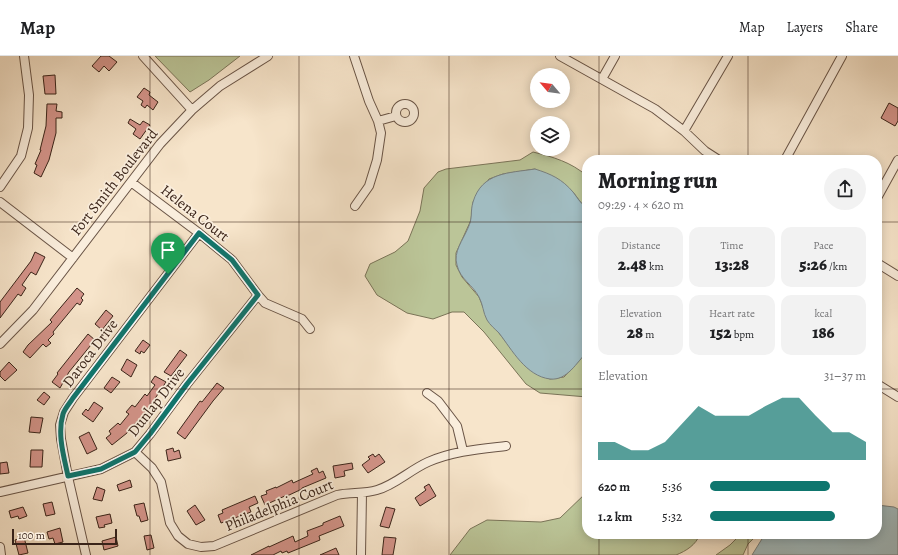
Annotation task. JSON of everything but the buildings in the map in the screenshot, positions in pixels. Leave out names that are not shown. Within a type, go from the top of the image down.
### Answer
[{"type":"street","points":[[0,187],[21,156],[28,128],[29,95],[24,56]]},
{"type":"street","points":[[143,56],[192,110]]},
{"type":"street","name":"Fort Smith Boulevard","points":[[0,344],[33,310],[160,144],[192,110],[220,86],[268,56]]},
{"type":"street","points":[[354,56],[381,133],[377,160],[369,186],[355,206]]},
{"type":"street","points":[[560,56],[655,109],[712,155]]},
{"type":"street","points":[[602,79],[614,56]]},
{"type":"street","points":[[684,131],[728,56]]},
{"type":"street","points":[[788,155],[842,56]]},
{"type":"street","points":[[378,121],[396,116]]},
{"type":"street","points":[[882,189],[898,160]]},
{"type":"street","name":"Helena Court","points":[[131,182],[232,260],[265,303],[302,319],[310,329]]},
{"type":"street","points":[[0,202],[73,258]]},
{"type":"street","name":"Daroca Drive","points":[[86,555],[61,439],[60,424],[64,412],[73,398],[199,233]]},
{"type":"street","points":[[882,266],[898,276]]},
{"type":"street","name":"Dunlap Drive","points":[[0,492],[101,469],[135,452],[258,295]]},
{"type":"street","points":[[882,387],[898,398]]},
{"type":"street","points":[[427,392],[438,401],[457,426],[463,451]]},
{"type":"street","name":"Philadelphia Court","points":[[135,452],[152,468],[161,482],[170,523],[178,536],[188,544],[201,547],[214,546],[337,495],[348,492],[362,493],[377,490],[428,462],[463,451],[506,446]]},
{"type":"street","points":[[361,555],[362,493]]},
{"type":"street","points":[[0,547],[1,555]]},
{"type":"green space","points":[[155,56],[240,56],[209,80],[190,92]]},
{"type":"green space","points":[[530,154],[530,156],[548,156],[555,158],[582,172],[582,204],[573,192],[535,169],[503,174],[489,179],[473,202],[471,220],[456,253],[456,265],[462,277],[479,297],[483,307],[499,333],[525,366],[537,374],[550,379],[564,377],[582,357],[582,397],[540,393],[526,384],[484,332],[464,312],[452,312],[433,319],[407,313],[377,295],[365,276],[370,264],[395,252],[408,241],[420,211],[424,188],[438,172],[446,169],[520,160]]},
{"type":"green space","points":[[582,497],[582,539],[697,539],[690,547],[676,555],[450,555],[470,529],[487,520],[541,522],[560,518]]},
{"type":"green space","points":[[736,539],[753,539],[748,544],[743,555],[716,555]]},
{"type":"water","points":[[535,169],[551,175],[565,184],[582,203],[582,358],[567,374],[556,379],[541,377],[527,368],[520,361],[487,320],[479,297],[461,274],[457,265],[457,251],[470,224],[473,202],[477,192],[490,179],[506,173]]},
{"type":"water","points":[[882,506],[898,509],[898,555],[752,555],[762,539],[882,539]]},
{"type":"route","points":[[199,233],[232,260],[258,295],[135,452],[101,469],[68,476],[61,439],[60,424],[64,412],[73,398],[168,274],[199,233]]}]
